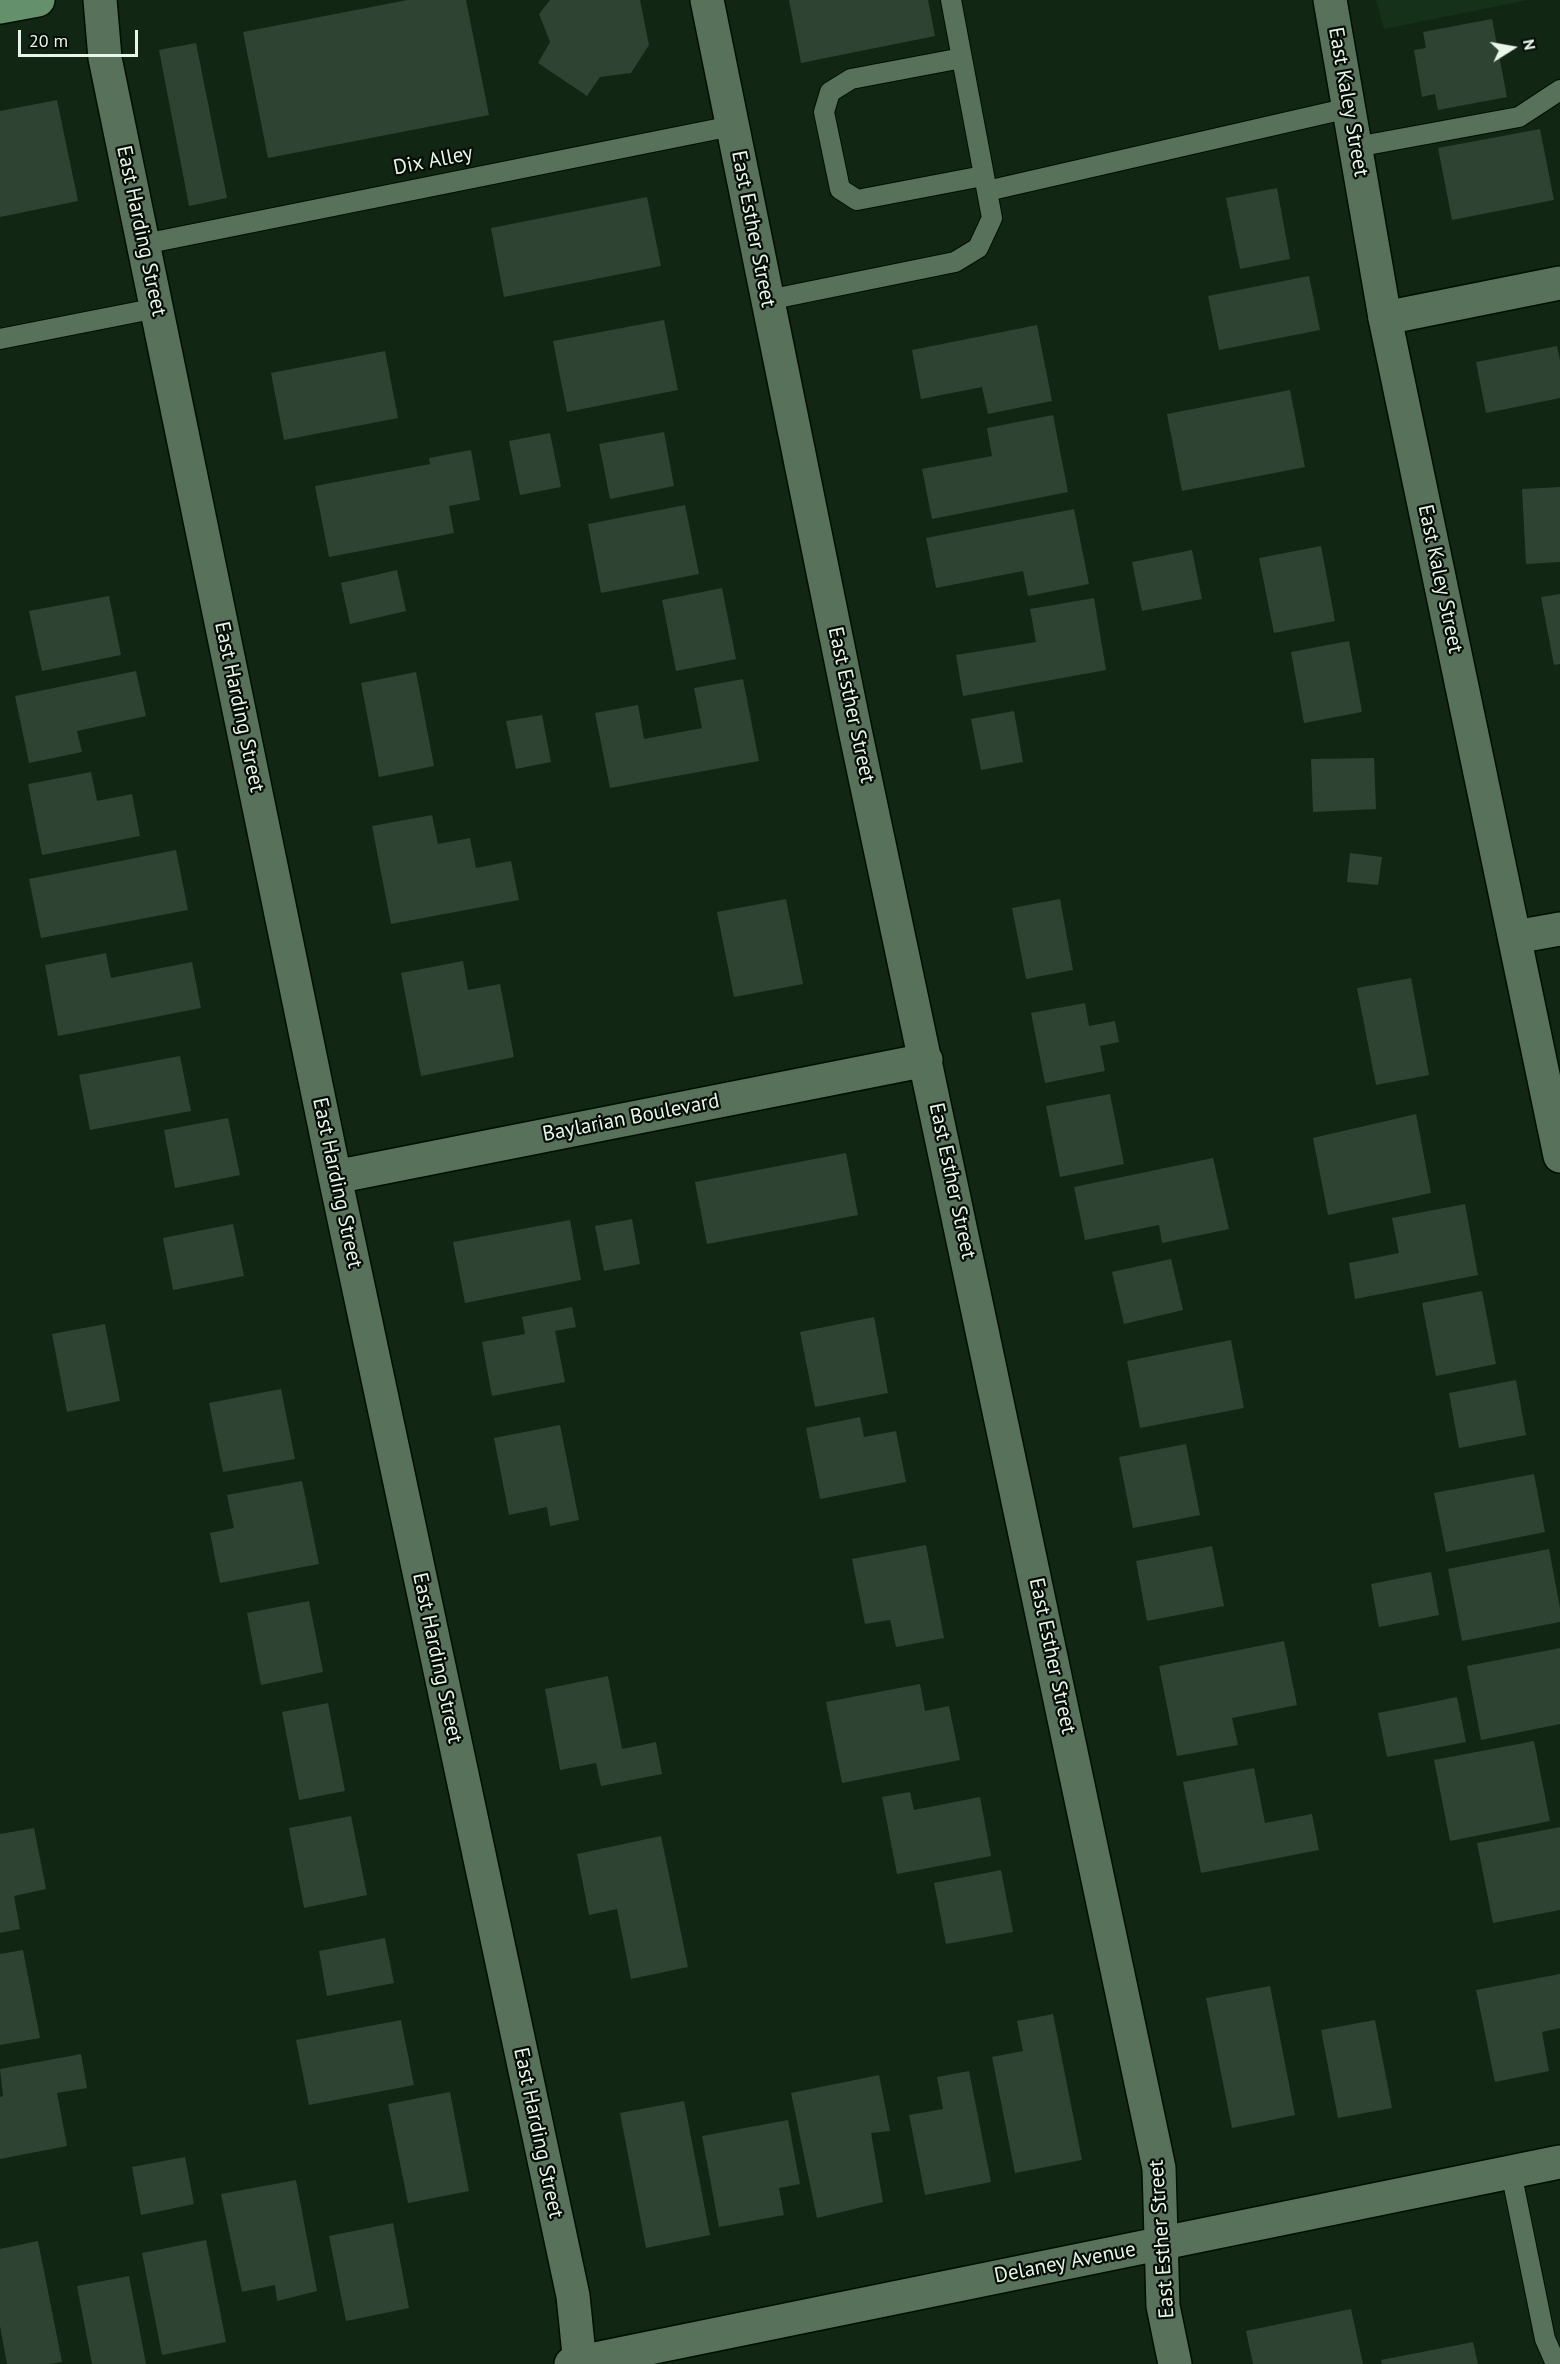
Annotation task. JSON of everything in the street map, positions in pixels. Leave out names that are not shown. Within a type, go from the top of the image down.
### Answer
[{"type":"main road","points":[[0,8],[38,0]]},
{"type":"street","name":"East Harding Street","points":[[100,0],[105,58],[335,1177],[570,2284],[577,2363]]},
{"type":"street","name":"East Esther Street","points":[[706,0],[855,730],[1159,2168],[1163,2306],[1175,2364]]},
{"type":"street","name":"East Kaley Street","points":[[1330,0],[1385,318],[1560,1156]]},
{"type":"street","points":[[1385,318],[1560,283]]},
{"type":"street","points":[[1515,937],[1560,929]]},
{"type":"street","name":"Baylarian Boulevard","points":[[335,1177],[926,1060]]},
{"type":"street","name":"Delaney Avenue","points":[[577,2363],[1560,2162]]},
{"type":"lane","points":[[768,300],[955,262],[978,248],[992,218],[951,0]]},
{"type":"lane","points":[[962,58],[851,79],[830,92],[824,112],[840,189],[857,200],[985,184],[1349,108]]},
{"type":"lane","points":[[1356,147],[1519,117],[1560,90]]},
{"type":"lane","name":"Dix Alley","points":[[144,244],[732,126]]},
{"type":"lane","points":[[0,339],[157,308]]},
{"type":"lane","points":[[1511,2172],[1545,2339],[1556,2364]]},
{"type":"shaded area","points":[[1376,0],[1528,0],[1384,29]]},
{"type":"building","points":[[407,0],[466,0],[489,115],[268,158],[243,32]]},
{"type":"building","points":[[550,0],[640,0],[649,45],[631,73],[600,77],[587,96],[538,63],[550,42],[539,14]]},
{"type":"building","points":[[789,0],[928,0],[935,36],[801,63]]},
{"type":"building","points":[[1492,19],[1507,97],[1438,110],[1435,94],[1422,97],[1414,50],[1426,48],[1423,32]]},
{"type":"building","points":[[196,43],[227,198],[189,206],[159,50]]},
{"type":"building","points":[[57,100],[78,201],[0,217],[0,111]]},
{"type":"building","points":[[1540,129],[1554,200],[1452,220],[1438,148]]},
{"type":"building","points":[[1277,188],[1290,259],[1240,269],[1226,198]]},
{"type":"building","points":[[647,197],[661,266],[504,297],[491,228]]},
{"type":"building","points":[[1309,276],[1320,330],[1219,350],[1208,296]]},
{"type":"building","points":[[664,320],[678,390],[567,412],[553,341]]},
{"type":"building","points":[[1037,325],[1052,401],[988,414],[982,387],[921,399],[912,350]]},
{"type":"building","points":[[1557,346],[1560,360],[1560,398],[1486,413],[1476,362]]},
{"type":"building","points":[[385,351],[398,418],[284,440],[271,373]]},
{"type":"building","points":[[1290,390],[1305,467],[1182,491],[1167,414]]},
{"type":"building","points":[[1053,415],[1068,492],[932,519],[922,469],[992,456],[987,428]]},
{"type":"building","points":[[664,432],[674,486],[610,499],[599,444]]},
{"type":"building","points":[[550,433],[561,487],[520,495],[509,441]]},
{"type":"building","points":[[471,450],[480,500],[449,506],[454,533],[329,557],[315,486],[430,464],[429,458]]},
{"type":"building","points":[[1560,487],[1560,562],[1526,564],[1522,489]]},
{"type":"building","points":[[685,505],[699,574],[601,593],[588,524]]},
{"type":"building","points":[[1074,509],[1089,584],[1028,596],[1023,571],[936,588],[926,538]]},
{"type":"building","points":[[1321,546],[1335,621],[1274,633],[1259,558]]},
{"type":"building","points":[[1192,550],[1202,599],[1142,611],[1132,562]]},
{"type":"building","points":[[397,570],[406,611],[350,624],[341,583]]},
{"type":"building","points":[[722,588],[736,659],[676,671],[662,600]]},
{"type":"building","points":[[1560,594],[1560,664],[1554,665],[1541,597]]},
{"type":"building","points":[[109,596],[121,655],[42,671],[29,611]]},
{"type":"building","points":[[1094,598],[1106,670],[963,696],[956,655],[1036,642],[1030,609]]},
{"type":"building","points":[[1349,641],[1362,712],[1304,723],[1291,652]]},
{"type":"building","points":[[136,671],[146,716],[77,731],[82,752],[29,763],[15,696]]},
{"type":"building","points":[[416,672],[434,766],[379,777],[361,683]]},
{"type":"building","points":[[743,679],[759,761],[610,788],[595,713],[638,705],[644,739],[702,728],[694,688]]},
{"type":"building","points":[[1014,711],[1023,762],[981,770],[971,719]]},
{"type":"building","points":[[542,715],[551,762],[516,769],[506,721]]},
{"type":"building","points":[[1374,758],[1376,809],[1313,812],[1311,759]]},
{"type":"building","points":[[91,772],[97,801],[132,794],[140,836],[42,855],[28,784]]},
{"type":"building","points":[[432,815],[438,844],[470,838],[476,868],[511,861],[519,900],[391,924],[372,826]]},
{"type":"building","points":[[176,850],[188,910],[41,938],[29,879]]},
{"type":"building","points":[[1350,853],[1382,857],[1378,885],[1347,882]]},
{"type":"building","points":[[786,899],[803,984],[734,997],[717,912]]},
{"type":"building","points":[[1060,899],[1073,970],[1026,979],[1012,908]]},
{"type":"building","points":[[106,953],[111,978],[192,962],[201,1008],[58,1036],[45,965]]},
{"type":"building","points":[[463,961],[468,990],[500,984],[514,1057],[421,1076],[401,973]]},
{"type":"building","points":[[1411,978],[1429,1075],[1376,1085],[1357,988]]},
{"type":"building","points":[[1085,1003],[1089,1026],[1115,1021],[1119,1042],[1100,1046],[1105,1071],[1045,1083],[1031,1013]]},
{"type":"building","points":[[180,1056],[191,1111],[90,1130],[79,1075]]},
{"type":"building","points":[[1110,1094],[1124,1164],[1060,1177],[1046,1106]]},
{"type":"building","points":[[1416,1114],[1431,1193],[1328,1215],[1313,1138]]},
{"type":"building","points":[[228,1118],[240,1175],[175,1188],[164,1130]]},
{"type":"building","points":[[846,1153],[858,1215],[707,1244],[695,1182]]},
{"type":"building","points":[[1213,1158],[1229,1229],[1162,1243],[1159,1225],[1085,1240],[1074,1187]]},
{"type":"building","points":[[1465,1204],[1478,1275],[1355,1299],[1349,1263],[1399,1253],[1392,1218]]},
{"type":"building","points":[[632,1219],[640,1264],[604,1271],[595,1226]]},
{"type":"building","points":[[570,1220],[581,1280],[465,1303],[453,1242]]},
{"type":"building","points":[[233,1224],[244,1276],[173,1290],[163,1238]]},
{"type":"building","points":[[1171,1259],[1183,1310],[1124,1324],[1112,1272]]},
{"type":"building","points":[[1482,1291],[1496,1364],[1436,1376],[1422,1303]]},
{"type":"building","points":[[572,1307],[576,1327],[555,1331],[565,1382],[492,1396],[482,1342],[525,1334],[522,1317]]},
{"type":"building","points":[[874,1317],[888,1393],[815,1407],[800,1332]]},
{"type":"building","points":[[105,1324],[120,1401],[67,1412],[52,1334]]},
{"type":"building","points":[[1231,1340],[1244,1408],[1140,1428],[1127,1361]]},
{"type":"building","points":[[1516,1380],[1526,1435],[1459,1448],[1449,1393]]},
{"type":"building","points":[[281,1389],[295,1459],[223,1472],[209,1403]]},
{"type":"building","points":[[860,1417],[864,1437],[896,1431],[906,1482],[820,1499],[806,1428]]},
{"type":"building","points":[[560,1425],[579,1520],[550,1526],[547,1507],[509,1515],[494,1438]]},
{"type":"building","points":[[1186,1444],[1200,1515],[1133,1528],[1119,1457]]},
{"type":"building","points":[[1534,1474],[1545,1532],[1446,1552],[1434,1493]]},
{"type":"building","points":[[302,1481],[319,1564],[220,1583],[210,1533],[234,1528],[227,1495]]},
{"type":"building","points":[[926,1545],[944,1638],[896,1647],[890,1620],[865,1624],[852,1559]]},
{"type":"building","points":[[1212,1546],[1224,1606],[1147,1621],[1136,1561]]},
{"type":"building","points":[[1549,1549],[1560,1608],[1560,1622],[1462,1641],[1448,1569]]},
{"type":"building","points":[[1431,1572],[1439,1615],[1379,1627],[1371,1584]]},
{"type":"building","points":[[309,1601],[323,1672],[261,1685],[247,1613]]},
{"type":"building","points":[[1284,1641],[1297,1705],[1232,1718],[1238,1745],[1177,1756],[1159,1666]]},
{"type":"building","points":[[1560,1648],[1560,1724],[1481,1740],[1467,1666]]},
{"type":"building","points":[[608,1676],[622,1749],[656,1742],[662,1774],[601,1786],[596,1763],[560,1770],[545,1689]]},
{"type":"building","points":[[920,1684],[925,1711],[949,1706],[960,1760],[842,1783],[826,1702]]},
{"type":"building","points":[[1457,1697],[1466,1742],[1387,1757],[1378,1713]]},
{"type":"building","points":[[328,1703],[345,1791],[299,1800],[282,1712]]},
{"type":"building","points":[[1534,1741],[1550,1821],[1450,1841],[1434,1760]]},
{"type":"building","points":[[1254,1768],[1265,1823],[1312,1814],[1319,1850],[1201,1873],[1183,1782]]},
{"type":"building","points":[[910,1792],[914,1810],[980,1797],[991,1856],[897,1874],[882,1797]]},
{"type":"building","points":[[351,1816],[367,1895],[304,1908],[289,1828]]},
{"type":"building","points":[[1560,1827],[1560,1910],[1493,1923],[1477,1843]]},
{"type":"building","points":[[34,1828],[46,1889],[14,1896],[20,1929],[0,1933],[0,1834]]},
{"type":"building","points":[[661,1836],[688,1967],[631,1979],[617,1909],[589,1915],[577,1854]]},
{"type":"building","points":[[1001,1870],[1013,1932],[946,1944],[934,1883]]},
{"type":"building","points":[[385,1938],[394,1983],[327,1996],[319,1951]]},
{"type":"building","points":[[23,1950],[40,2038],[0,2045],[0,1954]]},
{"type":"building","points":[[1560,1974],[1560,2028],[1542,2032],[1549,2071],[1495,2082],[1476,1990]]},
{"type":"building","points":[[1270,1986],[1295,2115],[1232,2128],[1206,1998]]},
{"type":"building","points":[[1053,2014],[1082,2160],[1015,2173],[992,2057],[1023,2051],[1017,2021]]},
{"type":"building","points":[[401,2020],[414,2085],[309,2105],[296,2040]]},
{"type":"building","points":[[1375,2020],[1392,2108],[1338,2118],[1321,2030]]},
{"type":"building","points":[[81,2054],[87,2088],[57,2093],[67,2146],[0,2159],[0,2097],[3,2096],[0,2069]]},
{"type":"building","points":[[969,2071],[991,2182],[925,2195],[909,2115],[943,2109],[937,2077]]},
{"type":"building","points":[[879,2075],[890,2131],[871,2133],[883,2202],[817,2218],[791,2093]]},
{"type":"building","points":[[450,2092],[469,2191],[408,2203],[388,2104]]},
{"type":"building","points":[[684,2101],[710,2235],[646,2248],[620,2113]]},
{"type":"building","points":[[788,2120],[800,2184],[779,2188],[784,2215],[719,2227],[702,2136]]},
{"type":"building","points":[[185,2157],[194,2204],[141,2215],[132,2167]]},
{"type":"building","points":[[296,2180],[317,2291],[277,2301],[275,2285],[242,2292],[221,2194]]},
{"type":"building","points":[[393,2223],[409,2308],[346,2321],[329,2236]]},
{"type":"building","points":[[206,2240],[226,2342],[162,2355],[142,2253]]},
{"type":"building","points":[[38,2241],[62,2362],[7,2364],[0,2326],[0,2249]]},
{"type":"building","points":[[129,2276],[146,2364],[92,2364],[77,2286]]},
{"type":"building","points":[[1351,2309],[1363,2364],[1253,2364],[1246,2331]]},
{"type":"building","points":[[1473,2342],[1478,2364],[1382,2364],[1381,2360]]}]
